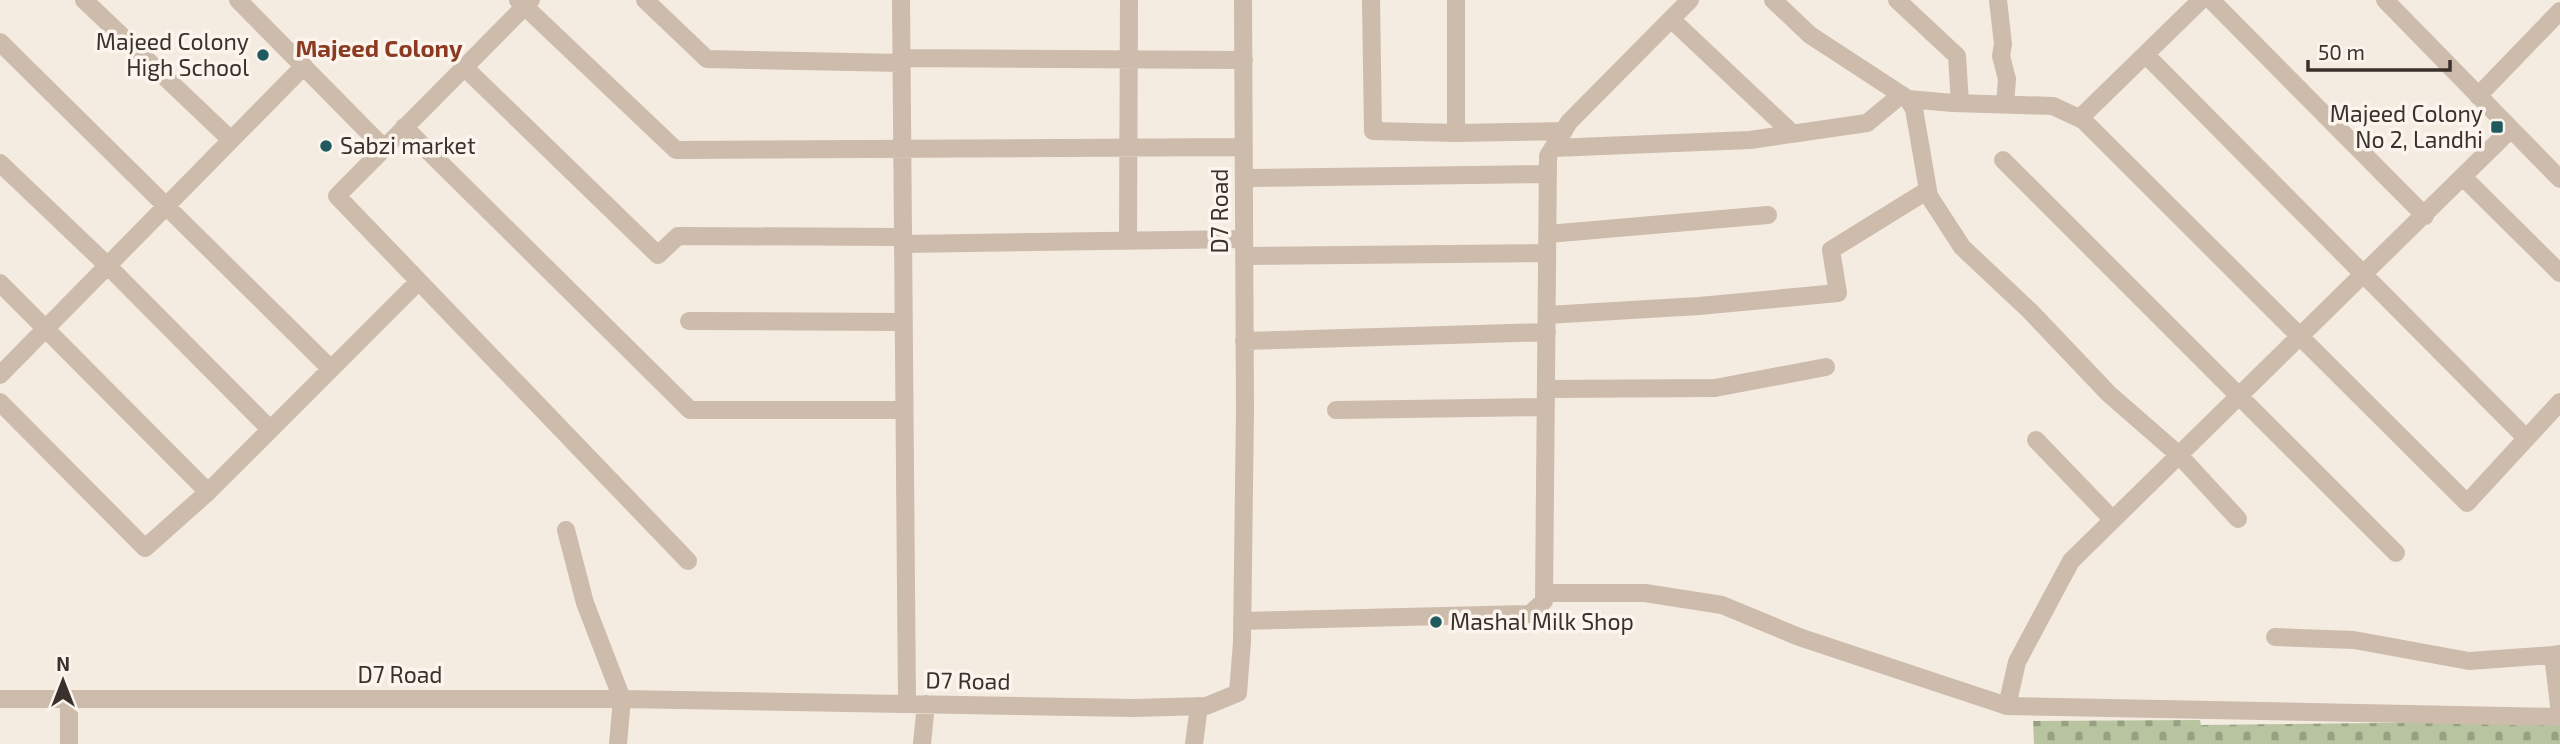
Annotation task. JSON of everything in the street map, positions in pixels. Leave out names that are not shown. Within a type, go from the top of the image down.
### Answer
[{"type":"street","points":[[84,0],[231,140]]},
{"type":"street","points":[[238,0],[383,148]]},
{"type":"street","points":[[645,0],[707,59],[1244,60]]},
{"type":"street","points":[[901,0],[907,704]]},
{"type":"street","points":[[1128,240],[1129,0]]},
{"type":"street","name":"D7 Road","points":[[0,699],[622,699],[1134,708],[1206,706],[1238,693],[1242,621],[1243,0]]},
{"type":"street","points":[[1371,0],[1373,131],[1564,131]]},
{"type":"street","points":[[1456,0],[1456,133]]},
{"type":"street","points":[[1242,621],[1530,614],[1544,601],[1548,156],[1569,122],[1690,0]]},
{"type":"street","points":[[1773,0],[1810,35],[1904,97],[1914,108],[1929,196],[1962,247],[2030,311],[2109,394],[2179,455],[2238,519]]},
{"type":"street","points":[[1896,0],[1957,56],[1961,103]]},
{"type":"street","points":[[1998,0],[2003,44],[2001,57],[2007,79],[2005,104]]},
{"type":"street","points":[[2080,118],[2201,0]]},
{"type":"street","points":[[2211,0],[2426,216]]},
{"type":"street","points":[[2385,0],[2560,179]]},
{"type":"street","points":[[688,561],[337,196],[525,2],[676,150],[1244,147]]},
{"type":"street","points":[[2478,96],[2560,11]]},
{"type":"street","points":[[1671,19],[1793,134]]},
{"type":"street","points":[[0,42],[331,369]]},
{"type":"street","points":[[2146,55],[2526,438]]},
{"type":"street","points":[[0,375],[304,66]]},
{"type":"street","points":[[464,67],[658,255],[678,236],[903,241],[1128,240],[1244,247],[1547,253]]},
{"type":"street","points":[[1553,148],[1750,140],[1793,134],[1867,123],[1904,97],[1961,103],[2053,106],[2080,118],[2467,503],[2560,402]]},
{"type":"street","points":[[404,127],[690,410],[904,410]]},
{"type":"street","points":[[2007,706],[2017,662],[2071,561],[2465,178],[2511,129]]},
{"type":"street","points":[[2003,160],[2396,552]]},
{"type":"street","points":[[0,163],[108,266],[270,429]]},
{"type":"street","points":[[1244,178],[1548,174]]},
{"type":"street","points":[[2465,178],[2560,273]]},
{"type":"street","points":[[1244,341],[1547,324],[1838,293],[1831,250],[1928,190]]},
{"type":"street","points":[[1548,234],[1768,215]]},
{"type":"street","points":[[0,402],[145,548],[208,492],[419,281]]},
{"type":"street","points":[[0,283],[208,492]]},
{"type":"street","points":[[689,321],[904,322]]},
{"type":"street","points":[[1336,410],[1716,388],[1826,367]]},
{"type":"street","points":[[2036,440],[2113,520]]},
{"type":"street","points":[[566,530],[585,603],[622,699],[618,744]]},
{"type":"street","points":[[1544,593],[1645,593],[1722,605],[1799,637],[2007,706],[2560,716],[2556,654],[2469,662],[2354,640],[2275,637]]},
{"type":"street","points":[[69,699],[69,744]]},
{"type":"street","points":[[922,744],[926,705]]},
{"type":"street","points":[[1194,744],[1199,706]]},
{"type":"green space","points":[[2200,720],[2201,725],[2560,721],[2560,744],[2034,744],[2033,721]]},
{"type":"place","name":"Majeed Colony High School","points":[[263,55]]},
{"type":"place","name":"Majeed Colony No 2, Landhi","points":[[2497,127]]},
{"type":"place","name":"Sabzi market","points":[[326,146]]},
{"type":"place","name":"Mashal Milk Shop","points":[[1436,622]]},
{"type":"district","name":"Majeed Colony","points":[[379,49]]}]
